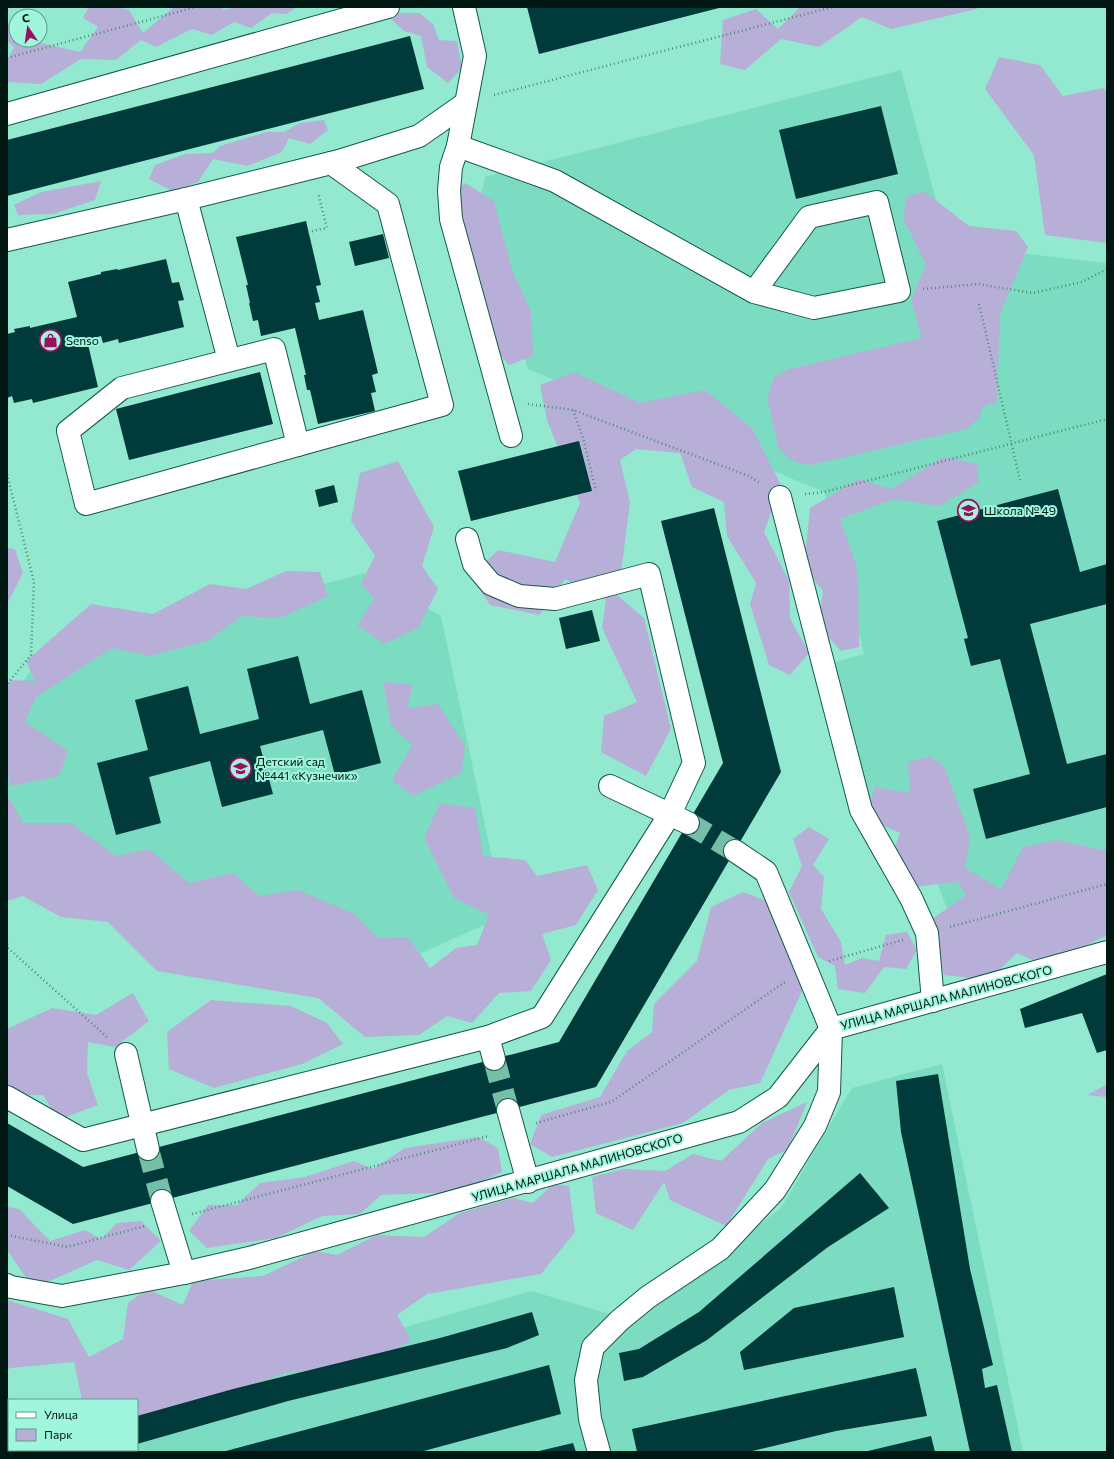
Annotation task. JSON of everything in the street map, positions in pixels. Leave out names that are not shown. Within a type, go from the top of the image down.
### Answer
[{"type":"street","points":[[7,114],[388,7]]},
{"type":"street","points":[[464,7],[475,56],[458,146],[451,167],[449,191],[451,219],[511,436]]},
{"type":"street","points":[[7,240],[322,166],[419,136],[466,103]]},
{"type":"street","points":[[458,146],[555,181],[754,292],[814,308],[899,291],[878,202],[809,217],[754,292]]},
{"type":"street","points":[[298,444],[274,349],[122,388],[68,431],[86,504],[442,405],[388,204],[322,166]]},
{"type":"street","points":[[186,199],[229,360]]},
{"type":"street","points":[[780,497],[861,810],[911,898],[927,933],[933,1002]]},
{"type":"street","points":[[7,1097],[83,1140],[488,1037],[542,1017],[679,818],[694,763],[649,574],[555,599],[519,596],[491,584],[474,564],[467,539]]},
{"type":"street","points":[[610,786],[679,818]]},
{"type":"street","points":[[599,1452],[590,1419],[586,1380],[593,1347],[620,1320],[648,1297],[720,1249],[775,1190],[816,1126],[829,1092],[831,1029],[766,872],[735,851]]},
{"type":"street","name":"УЛИЦА МАРШАЛА МАЛИНОВСКОГО","points":[[7,1285],[62,1296],[184,1273],[250,1258],[528,1182],[739,1122],[778,1097],[831,1029],[933,1002],[1107,952]]},
{"type":"street","points":[[488,1037],[494,1059]]},
{"type":"street","points":[[126,1054],[148,1150]]},
{"type":"street","points":[[511,1119],[528,1182]]},
{"type":"street","points":[[165,1210],[184,1273]]},
{"type":"path","points":[[7,58],[196,7]]},
{"type":"path","points":[[466,103],[833,7]]},
{"type":"path","points":[[308,232],[327,228],[322,166]]},
{"type":"path","points":[[899,291],[978,284],[1033,293],[1082,282],[1107,269]]},
{"type":"path","points":[[979,304],[1020,480]]},
{"type":"path","points":[[501,401],[573,410],[749,476],[780,497],[824,492],[1107,419]]},
{"type":"path","points":[[573,410],[583,438],[596,492]]},
{"type":"path","points":[[7,474],[34,582],[30,654],[7,684]]},
{"type":"path","points":[[7,1235],[67,1246],[165,1210],[511,1119],[611,1102],[806,968],[1107,884]]},
{"type":"path","points":[[7,944],[8,948],[126,1054]]},
{"type":"shaded area","name":"Школа № 49","points":[[901,70],[950,252],[974,248],[1107,263],[1107,873],[949,914],[906,800],[871,808],[835,662],[864,654],[824,492],[528,369],[477,213],[485,177]]},
{"type":"shaded area","name":"Детский сад №441 «Кузнечик»","points":[[365,573],[441,616],[504,916],[402,962],[7,829],[7,706],[37,661]]},
{"type":"shaded area","points":[[942,1064],[1023,1452],[7,1452],[138,1451],[138,1404],[531,1291],[634,1321],[781,1208],[852,1088]]},
{"type":"green space","points":[[89,7],[116,7],[129,10],[143,33],[174,7],[221,7],[224,10],[235,7],[296,7],[287,14],[272,13],[251,28],[234,22],[212,35],[192,29],[156,47],[141,40],[116,60],[81,59],[41,84],[7,82],[7,60],[13,48],[48,48],[48,45],[80,52],[98,27],[83,18]]},
{"type":"green space","points":[[378,7],[399,7],[399,13],[419,13],[433,24],[439,40],[457,41],[462,68],[448,83],[427,67],[421,36],[404,31]]},
{"type":"green space","points":[[800,7],[978,7],[977,9],[891,29],[862,17],[819,47],[781,39],[745,70],[720,64],[723,20],[756,9],[778,29]]},
{"type":"green space","points":[[8,26],[8,41],[7,40]]},
{"type":"green space","points":[[999,57],[1040,65],[1063,96],[1103,88],[1107,91],[1107,243],[1045,235],[1034,155],[985,89]]},
{"type":"green space","points":[[324,120],[328,130],[310,144],[289,138],[282,152],[247,166],[213,159],[198,182],[172,191],[149,179],[155,165],[185,154],[213,153],[220,146],[266,132],[284,132],[300,123]]},
{"type":"green space","points":[[101,181],[95,200],[53,214],[18,215],[14,205],[41,192]]},
{"type":"green space","points":[[465,183],[494,201],[512,270],[531,312],[533,356],[509,365],[471,321],[455,191]]},
{"type":"green space","points":[[924,191],[969,226],[1016,231],[1028,247],[1000,314],[997,401],[983,407],[978,419],[966,429],[811,465],[799,463],[788,458],[778,447],[768,401],[769,390],[775,376],[789,369],[921,338],[911,299],[926,265],[903,218],[906,197]]},
{"type":"green space","points":[[574,372],[640,403],[705,390],[752,428],[781,485],[764,532],[789,581],[790,618],[809,653],[790,675],[769,665],[750,604],[756,583],[727,536],[724,502],[692,487],[680,453],[636,449],[620,460],[630,502],[618,596],[644,618],[671,729],[646,776],[601,752],[604,716],[637,702],[602,628],[606,599],[565,579],[539,615],[490,605],[471,576],[498,550],[555,562],[580,503],[547,420],[540,385]]},
{"type":"green space","points":[[944,457],[977,464],[979,482],[939,506],[894,499],[840,519],[858,570],[859,647],[841,651],[818,625],[823,591],[804,567],[810,508],[859,479],[891,489]]},
{"type":"green space","points":[[398,461],[434,527],[422,566],[438,589],[418,628],[384,644],[357,625],[374,599],[361,583],[375,556],[351,521],[360,473]]},
{"type":"green space","points":[[7,548],[15,549],[23,573],[7,604]]},
{"type":"green space","points":[[286,571],[320,572],[328,596],[280,618],[242,616],[207,641],[150,656],[112,648],[36,697],[25,722],[68,751],[59,776],[11,786],[7,771],[7,690],[10,680],[35,681],[26,661],[91,604],[153,614],[210,584],[246,589]]},
{"type":"green space","points":[[383,682],[413,685],[407,708],[438,704],[465,746],[461,773],[413,796],[392,780],[412,745],[391,725]]},
{"type":"green space","points":[[930,756],[944,766],[970,836],[965,868],[1001,889],[1023,847],[1056,840],[1107,851],[1107,935],[1046,966],[1017,953],[989,980],[944,975],[932,919],[966,895],[957,882],[912,887],[891,857],[900,833],[868,819],[874,787],[910,793],[908,762]]},
{"type":"green space","points":[[7,794],[23,823],[71,823],[116,856],[149,849],[189,883],[233,873],[259,896],[298,890],[353,913],[378,938],[408,937],[430,968],[456,948],[477,945],[489,915],[454,898],[424,838],[440,803],[475,808],[483,856],[525,860],[537,876],[587,865],[598,890],[576,925],[542,934],[551,960],[531,991],[499,993],[472,1023],[447,1016],[419,1035],[365,1037],[318,998],[157,971],[108,922],[61,917],[23,896],[7,901]]},
{"type":"green space","points":[[809,827],[829,839],[813,865],[824,877],[821,909],[841,942],[845,965],[862,958],[879,961],[886,935],[907,932],[917,950],[906,969],[884,967],[865,993],[838,989],[835,966],[818,957],[789,892],[802,866],[793,839]]},
{"type":"green space","points":[[743,892],[767,901],[803,989],[760,1083],[729,1090],[683,1123],[552,1157],[530,1144],[541,1115],[600,1097],[627,1051],[652,1032],[654,1004],[697,961],[711,907]]},
{"type":"green space","points":[[133,993],[149,1021],[115,1047],[88,1042],[87,1073],[98,1105],[58,1120],[43,1095],[17,1095],[7,1087],[7,1029],[52,1008],[96,1015]]},
{"type":"green space","points":[[211,1000],[291,1006],[327,1023],[343,1044],[302,1064],[214,1088],[169,1069],[167,1032]]},
{"type":"green space","points":[[1107,1084],[1107,1097],[1088,1095]]},
{"type":"green space","points":[[807,1102],[788,1149],[768,1159],[726,1226],[670,1200],[664,1182],[633,1230],[596,1213],[592,1177],[624,1169],[665,1171],[693,1154],[721,1161],[762,1123]]},
{"type":"green space","points":[[478,1137],[498,1148],[502,1172],[457,1192],[381,1195],[360,1214],[322,1216],[276,1238],[207,1248],[189,1231],[208,1205],[237,1205],[260,1183],[305,1177],[354,1161],[373,1169],[405,1148]]},
{"type":"green space","points":[[553,1184],[569,1186],[575,1232],[541,1274],[427,1294],[397,1315],[411,1340],[373,1363],[285,1373],[138,1427],[138,1399],[82,1399],[74,1362],[10,1368],[7,1370],[7,1300],[68,1319],[89,1357],[123,1339],[128,1303],[147,1289],[183,1305],[193,1281],[263,1276],[315,1251],[337,1255],[377,1235],[424,1237],[460,1213],[513,1198],[533,1203]]},
{"type":"green space","points":[[7,1207],[19,1209],[50,1241],[85,1230],[101,1239],[117,1223],[141,1221],[161,1241],[129,1270],[97,1260],[45,1283],[27,1279],[7,1250]]},
{"type":"building","points":[[527,7],[719,7],[719,8],[539,54]]},
{"type":"building","points":[[410,36],[424,89],[7,196],[7,140]]},
{"type":"building","points":[[881,106],[898,174],[796,199],[779,130]]},
{"type":"building","points":[[306,221],[321,285],[316,286],[320,302],[315,303],[319,320],[363,310],[378,373],[372,375],[376,392],[371,393],[375,411],[318,424],[310,390],[307,390],[304,375],[306,375],[295,328],[261,336],[258,320],[253,321],[246,285],[248,285],[236,237]]},
{"type":"building","points":[[383,234],[389,258],[355,266],[349,242]]},
{"type":"building","points":[[166,259],[172,283],[179,282],[184,300],[178,301],[184,327],[119,343],[118,339],[103,343],[101,336],[87,340],[98,387],[33,403],[32,399],[14,403],[12,396],[7,398],[7,334],[15,332],[14,329],[30,326],[30,328],[77,317],[68,282],[101,274],[101,272],[118,270]]},
{"type":"building","points":[[260,372],[273,424],[129,460],[116,409]]},
{"type":"building","points":[[579,441],[592,491],[471,521],[458,471]]},
{"type":"building","points":[[334,485],[338,502],[319,507],[315,490]]},
{"type":"building","points":[[1058,489],[1080,572],[1107,564],[1107,604],[1030,624],[1067,764],[1107,754],[1107,807],[986,839],[973,789],[1030,774],[1000,659],[971,666],[964,639],[968,638],[937,521]]},
{"type":"building","points":[[714,508],[781,772],[596,1087],[73,1224],[7,1186],[7,1123],[83,1167],[559,1042],[723,763],[661,521]]},
{"type":"building","points":[[592,610],[600,641],[566,649],[559,618]]},
{"type":"building","points":[[298,656],[310,704],[362,690],[381,763],[335,775],[323,730],[260,746],[273,794],[222,807],[210,761],[149,777],[161,823],[116,835],[97,763],[148,750],[135,700],[188,686],[200,734],[259,719],[247,669]]},
{"type":"building","points":[[1107,974],[1107,1050],[1097,1053],[1082,1013],[1025,1028],[1020,1009]]},
{"type":"building","points":[[938,1074],[970,1269],[993,1365],[982,1369],[985,1388],[997,1385],[1012,1452],[970,1452],[901,1132],[896,1081]]},
{"type":"building","points":[[860,1173],[889,1208],[828,1247],[707,1340],[643,1377],[624,1381],[619,1353],[639,1349],[699,1312]]},
{"type":"building","points":[[894,1287],[904,1337],[744,1370],[740,1352],[794,1308]]},
{"type":"building","points":[[532,1312],[539,1335],[507,1348],[288,1401],[138,1444],[138,1416],[233,1389],[440,1338]]},
{"type":"building","points":[[549,1365],[561,1414],[420,1452],[222,1452]]},
{"type":"building","points":[[916,1368],[927,1416],[836,1431],[748,1452],[637,1452],[632,1429]]},
{"type":"building","points":[[931,1436],[935,1452],[868,1452],[868,1451]]},
{"type":"building","points":[[573,1443],[576,1452],[539,1451]]},
{"type":"building","points":[[10,1451],[113,1451],[110,1452],[8,1452]]},
{"type":"tunnel","points":[[688,823],[735,851]]},
{"type":"tunnel","points":[[494,1059],[508,1110]]},
{"type":"tunnel","points":[[148,1149],[162,1201]]},
{"type":"place","name":"Senso","points":[[50,340]]},
{"type":"place","name":"Школа № 49","points":[[968,510]]},
{"type":"place","name":"Детский сад №441 «Кузнечик»","points":[[240,768]]}]
